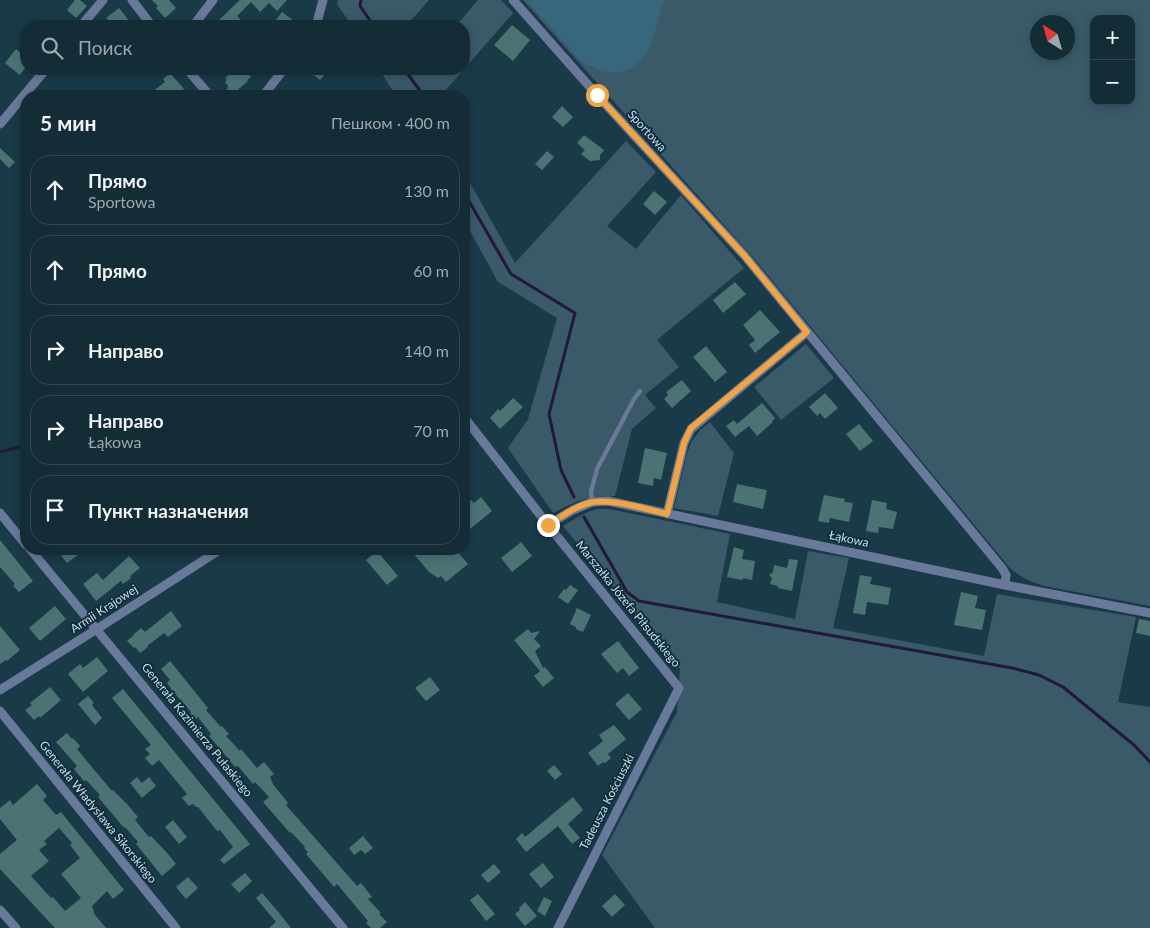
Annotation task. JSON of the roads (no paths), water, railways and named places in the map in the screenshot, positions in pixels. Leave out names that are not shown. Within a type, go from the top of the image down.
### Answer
[{"type":"street","points":[[86,20],[103,0]]},
{"type":"street","points":[[132,0],[147,20]]},
{"type":"street","points":[[198,20],[213,0]]},
{"type":"street","points":[[318,20],[323,0]]},
{"type":"street","name":"Sportowa","points":[[513,0],[597,95],[744,255],[1002,568],[1006,575],[1005,585]]},
{"type":"street","points":[[28,90],[41,75]]},
{"type":"street","points":[[192,75],[205,90]]},
{"type":"street","points":[[268,90],[279,75]]},
{"type":"street","points":[[0,124],[20,100]]},
{"type":"street","points":[[667,514],[684,443],[691,428],[807,332]]},
{"type":"street","name":"Marszałka Józefa Piłsudskiego","points":[[470,425],[679,688]]},
{"type":"street","name":"Łąkowa","points":[[548,525],[573,510],[592,502],[608,501],[1005,585],[1150,613]]},
{"type":"street","points":[[0,513],[20,538]]},
{"type":"street","name":"Generała Kazimierza Pułaskiego","points":[[35,555],[343,928]]},
{"type":"street","name":"Armii Krajowej","points":[[0,690],[212,555]]},
{"type":"street","name":"Tadeusza Kościuszki","points":[[558,928],[679,688]]},
{"type":"street","name":"Generała Władysława Sikorskiego","points":[[0,711],[176,928]]},
{"type":"street","points":[[0,910],[16,928]]},
{"type":"lane","points":[[592,502],[591,492],[597,469],[640,391]]},
{"type":"waterway","points":[[361,0],[360,6],[370,20]]},
{"type":"waterway","points":[[408,75],[420,90]]},
{"type":"waterway","points":[[470,203],[511,274],[575,313],[549,414],[561,470],[574,497]]},
{"type":"waterway","points":[[0,452],[20,447]]},
{"type":"waterway","points":[[584,517],[627,592],[639,601],[1012,668],[1039,675],[1063,687],[1134,745],[1150,762]]}]
